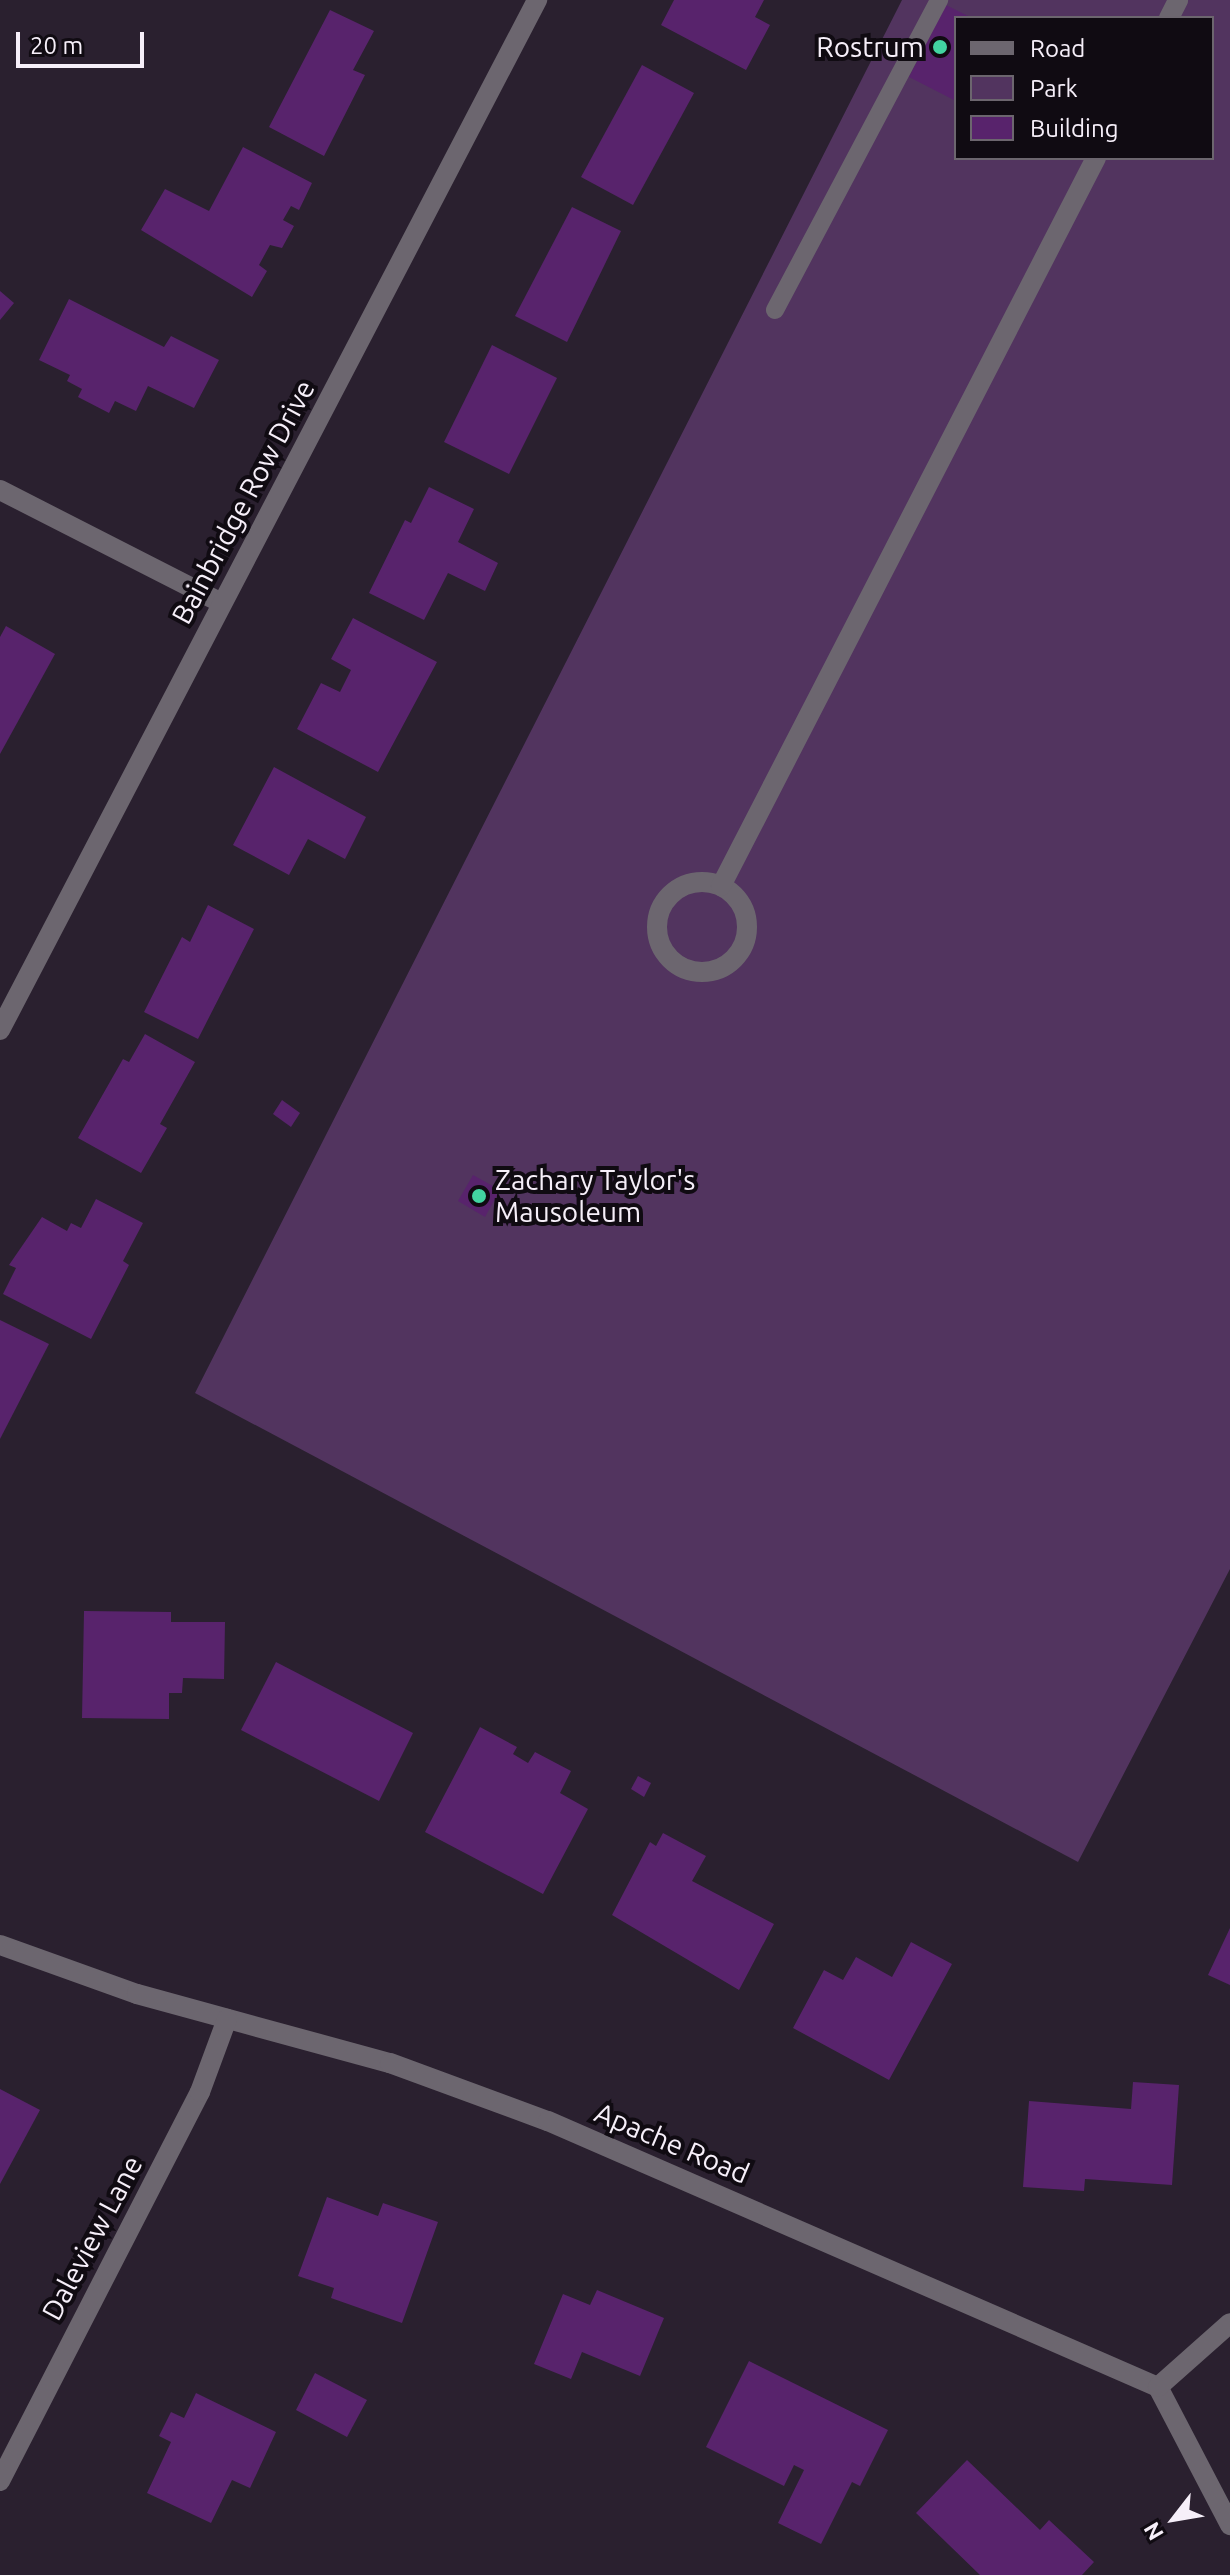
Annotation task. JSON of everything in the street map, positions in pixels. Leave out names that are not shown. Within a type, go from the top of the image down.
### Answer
[{"type":"street","name":"Bainbridge Row Drive","points":[[0,1030],[537,0]]},
{"type":"street","points":[[721,886],[1095,160]]},
{"type":"street","points":[[0,490],[222,603]]},
{"type":"street","points":[[708,882],[721,886],[742,905],[748,932],[744,946],[736,958],[711,972],[684,969],[663,949],[658,936],[661,908],[680,887],[708,882]]},
{"type":"street","name":"Apache Road","points":[[0,1945],[61,1970],[390,2063],[548,2121],[1158,2387]]},
{"type":"street","name":"Daleview Lane","points":[[0,2481],[200,2092],[227,2019]]},
{"type":"street","points":[[1230,2323],[1158,2387],[1230,2525]]},
{"type":"lane","points":[[775,310],[939,0]]},
{"type":"green space","points":[[902,0],[1230,0],[1230,1569],[1078,1862],[195,1393]]},
{"type":"building","points":[[674,0],[764,0],[755,17],[770,25],[746,70],[661,25]]},
{"type":"building","name":"Rostrum","points":[[946,5],[968,16],[954,16],[954,100],[909,77]]},
{"type":"building","points":[[330,10],[374,31],[353,70],[365,75],[324,156],[269,127]]},
{"type":"building","points":[[642,65],[694,93],[633,205],[581,177]]},
{"type":"building","points":[[243,147],[312,183],[299,210],[291,206],[283,220],[294,226],[282,248],[270,245],[259,265],[267,271],[252,297],[141,230],[165,189],[209,211]]},
{"type":"building","points":[[572,207],[621,231],[567,342],[515,316]]},
{"type":"building","points":[[0,291],[14,303],[0,320]]},
{"type":"building","points":[[69,299],[164,347],[171,336],[219,360],[194,408],[148,386],[136,411],[115,401],[109,413],[78,397],[82,389],[67,381],[70,375],[39,360]]},
{"type":"building","points":[[492,345],[557,378],[509,474],[444,442]]},
{"type":"building","points":[[429,487],[474,509],[458,542],[498,563],[485,591],[448,573],[424,620],[369,593],[405,520],[411,523]]},
{"type":"building","points":[[353,618],[437,662],[378,772],[297,729],[321,683],[340,692],[351,670],[331,659]]},
{"type":"building","points":[[6,626],[55,654],[0,754],[0,637]]},
{"type":"building","points":[[274,767],[366,817],[345,859],[308,839],[289,875],[233,845]]},
{"type":"building","points":[[208,905],[254,929],[198,1039],[144,1012],[182,937],[190,942]]},
{"type":"building","points":[[145,1034],[195,1062],[160,1124],[167,1128],[141,1173],[78,1138],[123,1059],[129,1062]]},
{"type":"building","points":[[282,1100],[300,1113],[291,1127],[273,1114]]},
{"type":"building","name":"Zachary Taylor's Mausoleum","points":[[473,1175],[500,1190],[485,1217],[458,1201]]},
{"type":"building","points":[[96,1199],[143,1223],[123,1261],[129,1265],[91,1339],[3,1294],[16,1268],[9,1265],[42,1217],[67,1231],[71,1223],[81,1228]]},
{"type":"building","points":[[0,1320],[49,1344],[0,1439]]},
{"type":"building","points":[[84,1611],[171,1612],[171,1622],[225,1622],[224,1679],[183,1678],[182,1693],[169,1693],[169,1719],[82,1718]]},
{"type":"building","points":[[276,1662],[413,1733],[379,1801],[241,1730]]},
{"type":"building","points":[[480,1727],[517,1747],[513,1754],[528,1763],[535,1752],[571,1771],[560,1793],[588,1809],[543,1894],[425,1832]]},
{"type":"building","points":[[638,1776],[651,1783],[644,1797],[631,1789]]},
{"type":"building","points":[[663,1833],[706,1856],[692,1881],[774,1924],[739,1990],[612,1915],[650,1842],[656,1846]]},
{"type":"building","points":[[1230,1928],[1230,1985],[1208,1975]]},
{"type":"building","points":[[911,1942],[952,1964],[889,2080],[793,2028],[824,1970],[843,1980],[856,1957],[892,1977]]},
{"type":"building","points":[[1133,2082],[1179,2085],[1172,2185],[1085,2179],[1084,2191],[1023,2187],[1029,2101],[1131,2109]]},
{"type":"building","points":[[0,2089],[40,2110],[0,2184]]},
{"type":"building","points":[[327,2197],[378,2216],[383,2203],[438,2222],[402,2323],[331,2298],[334,2288],[298,2276]]},
{"type":"building","points":[[597,2290],[664,2318],[640,2376],[582,2352],[571,2379],[534,2364],[563,2294],[590,2305]]},
{"type":"building","points":[[749,2361],[888,2430],[860,2486],[852,2482],[821,2544],[778,2523],[804,2470],[794,2465],[784,2486],[706,2447]]},
{"type":"building","points":[[315,2373],[367,2400],[347,2437],[296,2410]]},
{"type":"building","points":[[196,2393],[276,2432],[250,2488],[232,2480],[211,2523],[147,2493],[171,2442],[159,2436],[171,2412],[184,2418]]},
{"type":"building","points":[[967,2460],[1040,2530],[1049,2520],[1094,2562],[1082,2575],[980,2575],[916,2513]]},
{"type":"place","name":"Rostrum","points":[[940,47]]},
{"type":"place","name":"Zachary Taylor's Mausoleum","points":[[479,1196]]}]
